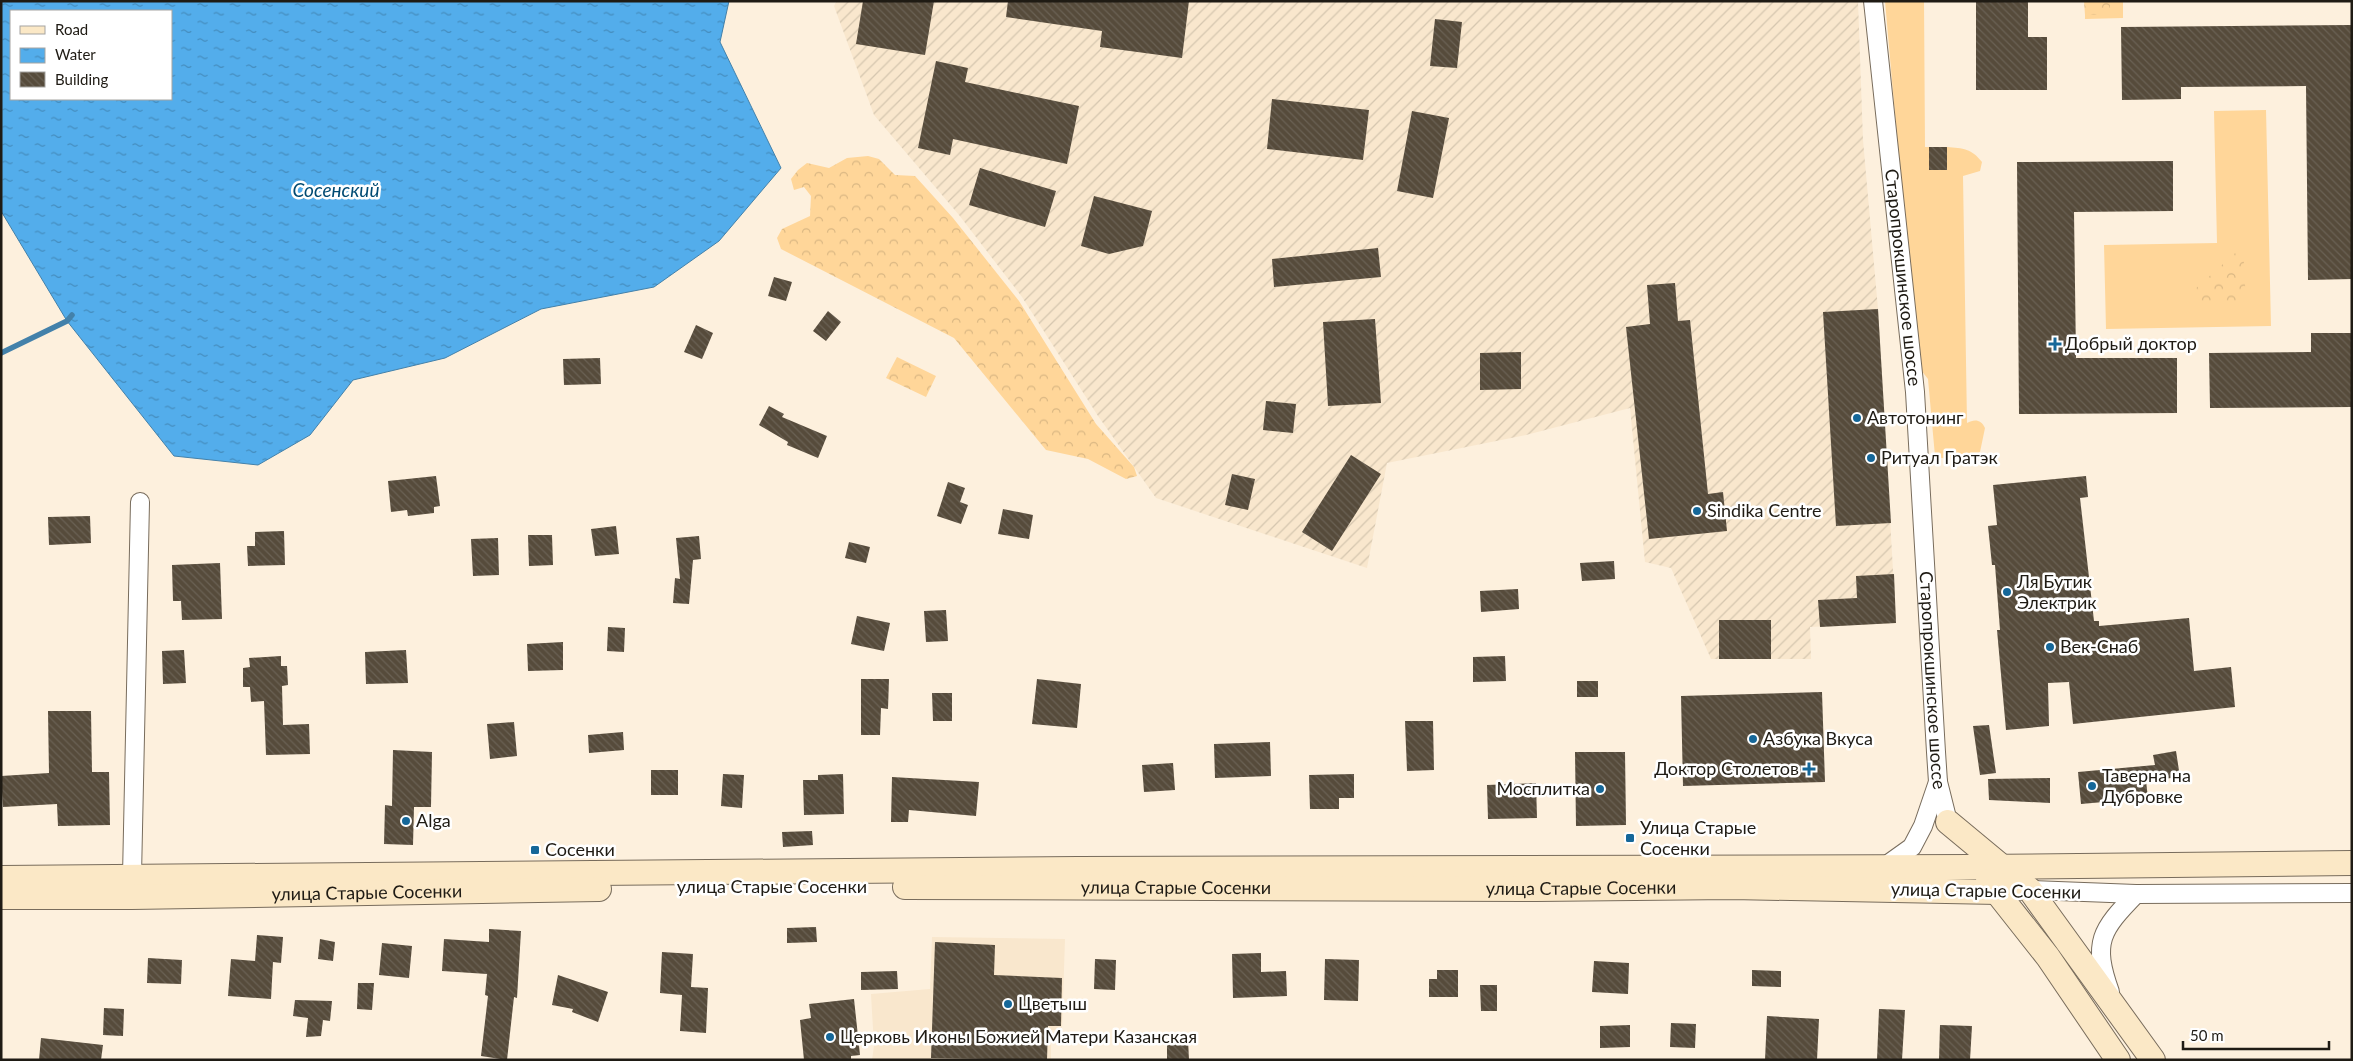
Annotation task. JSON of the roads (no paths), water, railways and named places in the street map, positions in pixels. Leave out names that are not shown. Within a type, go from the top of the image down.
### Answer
[{"type":"main road","name":"Старопрокшинское шоссе","points":[[1948,822],[1987,867],[1998,892],[2048,957],[2118,1060]]},
{"type":"main road","name":"улица Старые Сосенки","points":[[1,878],[1078,869],[1987,867],[2352,863]]},
{"type":"main road","name":"Старопрокшинское шоссе","points":[[1987,867],[2030,890],[2150,1056]]},
{"type":"main road","name":"улица Старые Сосенки","points":[[1,897],[132,897],[660,888],[913,886],[1527,889],[1732,887],[1998,892]]},
{"type":"street","name":"Старопрокшинское шоссе","points":[[1873,1],[1915,392],[1938,782],[1948,822]]},
{"type":"street","points":[[132,876],[140,502]]},
{"type":"street","points":[[1884,867],[1912,847],[1923,826],[1938,782]]},
{"type":"street","name":"улица Старые Сосенки","points":[[1998,892],[2030,890],[2136,894],[2352,893]]},
{"type":"street","points":[[2136,894],[2109,921],[2100,945],[2102,971],[2111,994],[2150,1056]]},
{"type":"water","name":"Сосенский","points":[[1,1],[729,1],[720,42],[781,168],[719,241],[654,287],[541,309],[445,358],[353,380],[310,435],[258,465],[174,456],[67,321],[1,211]]},
{"type":"waterway","points":[[1,353],[67,321],[72,315]]},
{"type":"place","name":"Добрый доктор","points":[[2055,344]]},
{"type":"place","name":"Автотонинг","points":[[1857,418]]},
{"type":"place","name":"Ритуал Гратэк","points":[[1871,458]]},
{"type":"place","name":"Sindika Centre","points":[[1697,511]]},
{"type":"place","name":"Ля Бутик Электрик","points":[[2007,592]]},
{"type":"place","name":"Век-Снаб","points":[[2050,647]]},
{"type":"place","name":"Азбука Вкуса","points":[[1753,739]]},
{"type":"place","name":"Доктор Столетов","points":[[1809,769]]},
{"type":"place","name":"Таверна на Дубровке","points":[[2092,786]]},
{"type":"place","name":"Мосплитка","points":[[1600,789]]},
{"type":"place","name":"Alga","points":[[406,821]]},
{"type":"place","name":"Улица Старые Сосенки","points":[[1630,838]]},
{"type":"place","name":"Сосенки","points":[[535,850]]},
{"type":"place","name":"Цветыш","points":[[1008,1004]]},
{"type":"place","name":"Церковь Иконы Божией Матери Казанская","points":[[830,1037]]}]
